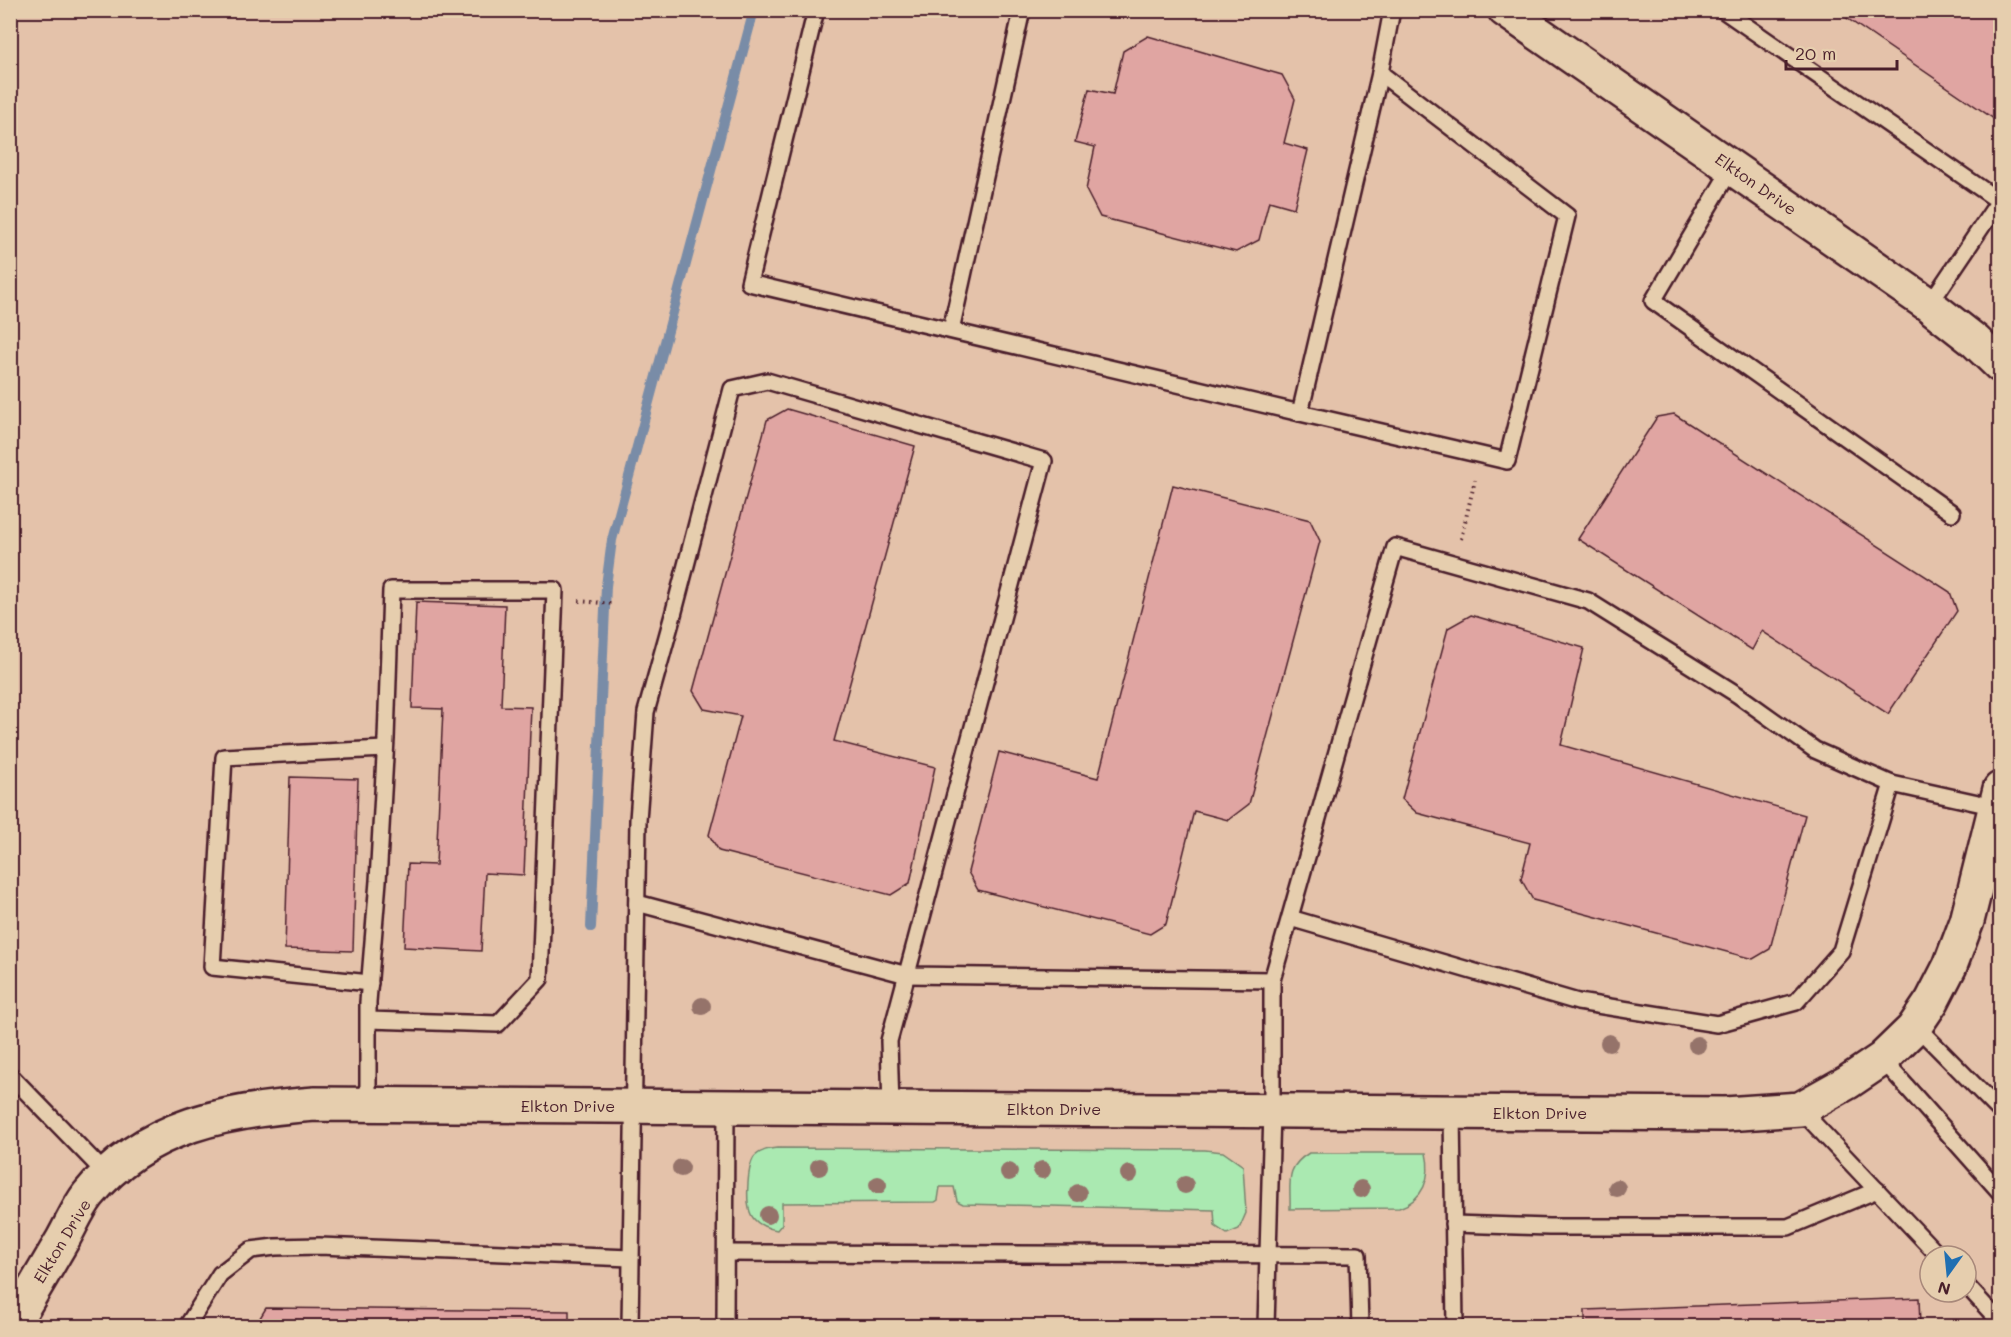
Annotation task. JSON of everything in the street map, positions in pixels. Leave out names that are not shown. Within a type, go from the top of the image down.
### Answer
[{"type":"street","name":"Elkton Drive","points":[[1505,10],[1929,305],[2000,364]]},
{"type":"street","name":"Elkton Drive","points":[[12,1326],[87,1196],[107,1175],[147,1144],[185,1126],[224,1114],[270,1107],[315,1104],[1725,1114],[1800,1109],[1848,1082],[1882,1059],[1915,1025],[1932,1001],[1950,966],[1967,921],[1998,798]]},
{"type":"lane","points":[[816,10],[749,283],[1508,460],[1568,216],[1380,73]]},
{"type":"lane","points":[[951,330],[1022,10]]},
{"type":"lane","points":[[1300,413],[1380,73],[1392,10]]},
{"type":"lane","points":[[1723,10],[2000,200],[1929,305]]},
{"type":"lane","points":[[1732,167],[1653,301],[1952,513]]},
{"type":"lane","points":[[630,1326],[638,819],[646,712],[732,389],[767,381],[1044,461],[889,1041],[891,1108]]},
{"type":"lane","points":[[1266,1326],[1266,1254],[1272,1111],[1272,980],[1395,547],[1588,601],[1738,696],[1815,750],[1892,784],[1998,798]]},
{"type":"lane","points":[[368,1020],[498,1024],[540,979],[555,590],[391,590],[378,881],[368,1020],[368,1105]]},
{"type":"lane","points":[[370,983],[212,967],[224,758],[385,749]]},
{"type":"lane","points":[[1290,918],[1578,1002],[1717,1024],[1796,1002],[1841,951],[1892,784]]},
{"type":"lane","points":[[637,903],[907,975],[1272,980]]},
{"type":"lane","points":[[1915,1025],[2001,1111]]},
{"type":"lane","points":[[1882,1059],[2001,1191]]},
{"type":"lane","points":[[10,1075],[107,1175]]},
{"type":"lane","points":[[725,1326],[726,1107]]},
{"type":"lane","points":[[1800,1109],[1928,1244]]},
{"type":"lane","points":[[1452,1113],[1455,1326]]},
{"type":"lane","points":[[1454,1224],[1549,1227],[1788,1227],[1877,1190]]},
{"type":"lane","points":[[187,1326],[220,1275],[250,1250],[275,1246],[631,1258]]},
{"type":"lane","points":[[726,1253],[1358,1255],[1360,1326]]},
{"type":"lane","points":[[1978,1298],[2001,1322]]},
{"type":"path","points":[[1455,563],[1482,455]]},
{"type":"path","points":[[598,603],[614,604]]},
{"type":"green space","points":[[777,1148],[1205,1150],[1223,1152],[1243,1166],[1246,1213],[1239,1229],[1227,1234],[1215,1226],[1214,1210],[963,1204],[957,1201],[954,1187],[940,1187],[938,1200],[935,1202],[782,1203],[782,1224],[777,1230],[765,1227],[754,1220],[750,1212],[748,1192],[750,1167],[755,1156],[762,1151]]},
{"type":"green space","points":[[1309,1153],[1426,1153],[1428,1171],[1420,1194],[1399,1208],[1290,1209],[1292,1170]]},
{"type":"building","points":[[1835,10],[2000,10],[2000,123]]},
{"type":"building","points":[[1148,36],[1282,75],[1295,99],[1284,143],[1308,150],[1294,208],[1269,201],[1259,240],[1236,252],[1100,217],[1086,190],[1095,147],[1075,142],[1089,89],[1113,94],[1123,51]]},
{"type":"building","points":[[787,409],[915,446],[834,741],[935,767],[910,883],[891,895],[719,851],[709,835],[741,716],[704,709],[693,691],[767,420]]},
{"type":"building","points":[[1674,414],[1950,592],[1957,611],[1888,714],[1762,631],[1752,650],[1578,539],[1657,417]]},
{"type":"building","points":[[1173,485],[1310,520],[1320,541],[1249,804],[1228,820],[1194,811],[1166,924],[1150,934],[978,890],[968,872],[999,752],[1098,778]]},
{"type":"building","points":[[416,602],[505,605],[501,706],[531,707],[524,875],[485,873],[481,951],[404,947],[408,864],[436,865],[443,709],[412,708]]},
{"type":"building","points":[[1471,615],[1584,648],[1561,745],[1805,815],[1770,949],[1753,959],[1533,900],[1521,879],[1530,843],[1417,813],[1402,799],[1448,628]]},
{"type":"building","points":[[290,777],[358,779],[353,951],[285,949]]},
{"type":"building","points":[[1918,1298],[1920,1326],[1585,1326],[1585,1310]]},
{"type":"building","points":[[266,1308],[569,1311],[569,1326],[255,1326]]},
{"type":"building","points":[[804,1325],[1123,1326],[804,1326]]},
{"type":"waterway","points":[[591,927],[606,586],[612,540],[754,10]]}]
